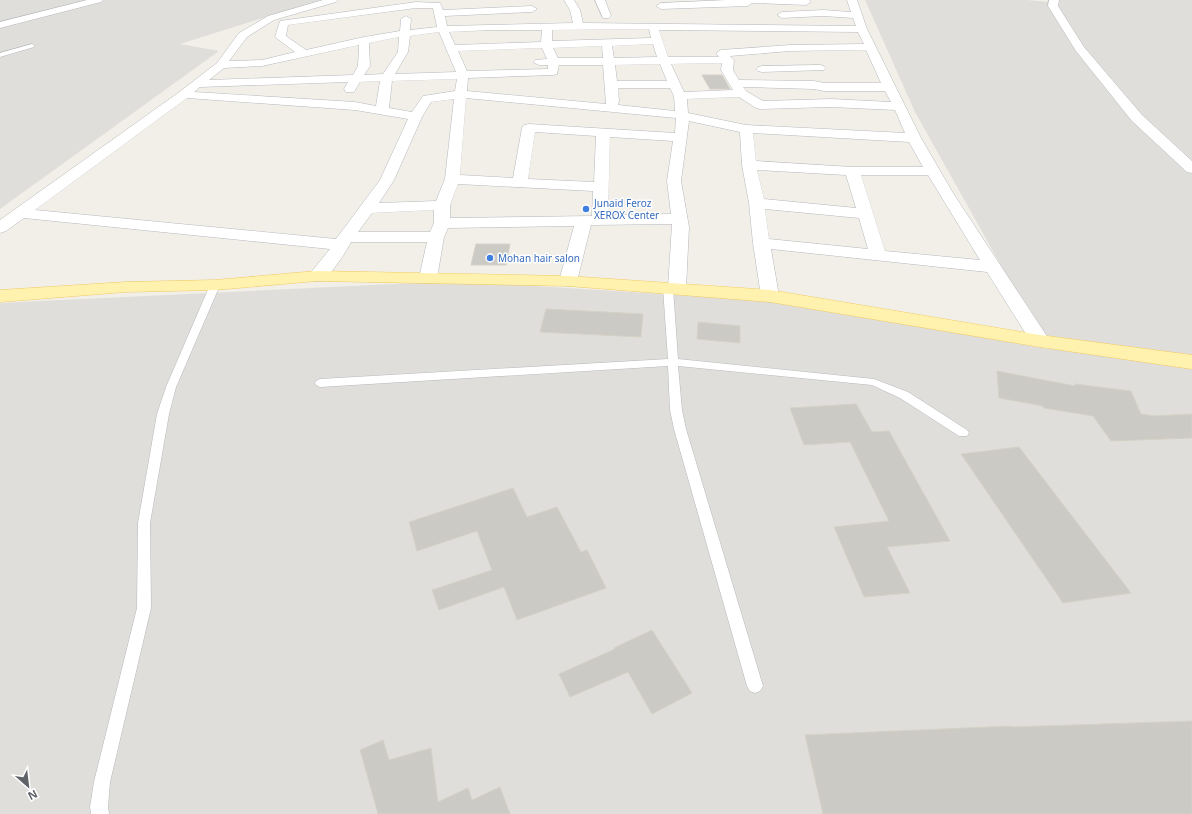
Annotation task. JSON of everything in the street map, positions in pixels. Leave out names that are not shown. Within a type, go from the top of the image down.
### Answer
[{"type":"main road","points":[[0,296],[126,287],[215,285],[318,276],[568,281],[770,296],[967,328],[1040,342],[1192,362]]},
{"type":"street","points":[[0,25],[98,0]]},
{"type":"street","points":[[0,228],[182,96],[221,65],[242,35],[271,18],[333,0]]},
{"type":"street","points":[[488,0],[492,27]]},
{"type":"street","points":[[569,0],[575,10],[579,27]]},
{"type":"street","points":[[600,0],[606,16]]},
{"type":"street","points":[[732,0],[814,3]]},
{"type":"street","points":[[1054,0],[1053,6],[1080,49],[1137,118],[1192,169]]},
{"type":"street","points":[[661,6],[770,1]]},
{"type":"street","points":[[353,3],[390,35]]},
{"type":"street","points":[[382,111],[388,77],[403,52],[406,13],[399,3]]},
{"type":"street","points":[[285,102],[300,80],[299,54],[280,37],[284,23],[329,22],[399,3],[490,10],[530,4],[533,27]]},
{"type":"street","points":[[428,278],[439,230],[442,205],[452,179],[461,94],[461,69],[443,30],[437,6]]},
{"type":"street","points":[[773,15],[823,13],[852,6],[914,138],[945,193],[1040,342]]},
{"type":"street","points":[[305,8],[324,15],[329,22]]},
{"type":"street","points":[[670,27],[669,19],[734,17]]},
{"type":"street","points":[[221,65],[262,63],[326,48],[341,41],[364,40],[390,35],[443,30],[492,27],[653,26],[670,27],[721,49],[746,70],[820,68]]},
{"type":"street","points":[[653,26],[664,61],[677,90],[683,121],[674,181],[680,219],[681,238],[673,288]]},
{"type":"street","points":[[547,27],[546,45],[556,76],[552,103]]},
{"type":"street","points":[[197,84],[388,77],[461,69],[556,76],[609,60],[664,61],[721,49],[862,29]]},
{"type":"street","points":[[340,105],[364,66],[364,40]]},
{"type":"street","points":[[451,48],[658,41]]},
{"type":"street","points":[[606,42],[609,60],[612,108]]},
{"type":"street","points":[[721,49],[871,47]]},
{"type":"street","points":[[314,104],[328,79],[333,55],[326,48]]},
{"type":"street","points":[[810,48],[820,68],[819,86],[850,134]]},
{"type":"street","points":[[721,49],[738,88],[760,105],[831,103],[900,106]]},
{"type":"street","points":[[246,100],[270,70],[262,63]]},
{"type":"street","points":[[461,69],[474,63]]},
{"type":"street","points":[[490,63],[556,76]]},
{"type":"street","points":[[515,99],[520,73]]},
{"type":"street","points":[[611,85],[677,90],[819,86],[889,87]]},
{"type":"street","points":[[318,276],[387,180],[416,117],[427,99],[461,94],[682,115],[746,129],[914,138]]},
{"type":"street","points":[[182,96],[340,105],[416,117]]},
{"type":"street","points":[[520,182],[529,128],[531,101]]},
{"type":"street","points":[[529,128],[681,137]]},
{"type":"street","points":[[746,129],[749,165],[757,203],[761,243],[770,296]]},
{"type":"street","points":[[568,281],[592,220],[601,187],[602,132]]},
{"type":"street","points":[[749,165],[852,171],[933,171]]},
{"type":"street","points":[[852,171],[864,214],[878,255]]},
{"type":"street","points":[[452,179],[601,187]]},
{"type":"street","points":[[757,203],[864,214]]},
{"type":"street","points":[[368,208],[442,205]]},
{"type":"street","points":[[21,213],[344,241],[439,230],[592,220],[680,219]]},
{"type":"street","points":[[761,243],[992,267]]},
{"type":"lane","points":[[0,55],[32,46]]},
{"type":"lane","points":[[100,814],[99,807],[102,782],[144,608],[144,523],[163,414],[170,387],[215,285]]},
{"type":"lane","points":[[673,288],[673,362],[676,410],[680,429],[755,686]]},
{"type":"lane","points":[[320,383],[673,362],[874,382],[904,395],[964,433]]},
{"type":"shaded area","points":[[0,0],[320,0],[180,44],[219,51],[0,209]]},
{"type":"shaded area","points":[[865,0],[1027,0],[1050,2],[1051,0],[1192,0],[1192,814],[0,814],[0,303],[457,281],[770,301],[1048,349],[915,112]]},
{"type":"building","points":[[702,75],[722,75],[730,89],[710,89]]},
{"type":"building","points":[[476,244],[510,244],[506,265],[471,265]]},
{"type":"building","points":[[546,309],[643,314],[641,337],[540,332]]},
{"type":"building","points":[[698,322],[740,326],[740,343],[697,339]]},
{"type":"building","points":[[997,371],[1075,386],[1075,384],[1131,391],[1141,414],[1153,416],[1192,414],[1192,438],[1111,441],[1093,416],[1044,408],[1043,406],[999,398]]},
{"type":"building","points":[[856,404],[872,432],[889,431],[950,541],[887,547],[910,593],[864,597],[834,527],[889,521],[850,442],[804,445],[790,408]]},
{"type":"building","points":[[1019,447],[1131,593],[1063,603],[961,454]]},
{"type":"building","points":[[513,488],[527,517],[557,507],[581,552],[587,550],[606,588],[517,620],[504,587],[439,610],[432,590],[492,570],[477,531],[417,551],[409,522]]},
{"type":"building","points":[[652,630],[692,693],[652,714],[628,672],[570,697],[559,674],[615,649],[614,648]]},
{"type":"building","points":[[1192,721],[1192,814],[823,814],[805,735],[1011,726]]},
{"type":"building","points":[[383,740],[389,760],[431,748],[438,802],[468,788],[472,800],[500,787],[510,814],[378,814],[360,750]]},
{"type":"place","name":"Junaid Feroz XEROX Center","points":[[586,209]]},
{"type":"place","name":"Mohan hair salon","points":[[490,258]]}]
